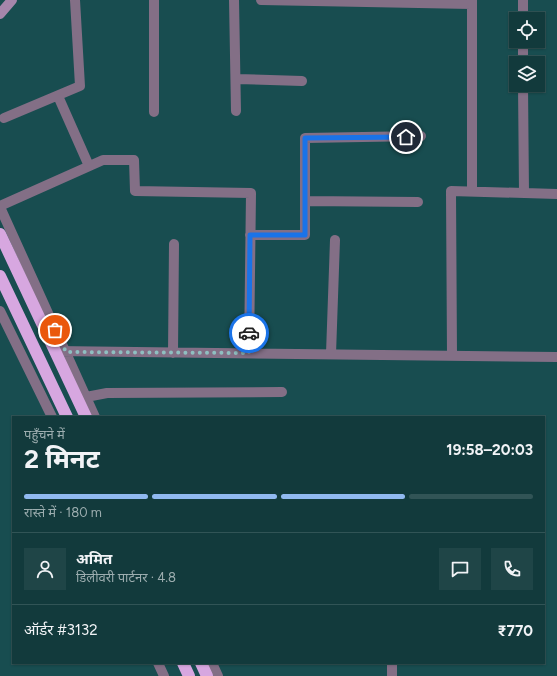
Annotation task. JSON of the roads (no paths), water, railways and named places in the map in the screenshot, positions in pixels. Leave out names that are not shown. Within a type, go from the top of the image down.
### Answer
[{"type":"highway","points":[[0,234],[61,352],[82,398],[86,416]]},
{"type":"highway","points":[[0,276],[67,416]]},
{"type":"highway","points":[[183,664],[189,676]]},
{"type":"highway","points":[[201,664],[207,676]]},
{"type":"street","points":[[0,14],[12,0]]},
{"type":"street","points":[[4,118],[80,86],[75,0]]},
{"type":"street","points":[[154,0],[154,112]]},
{"type":"street","points":[[234,0],[236,112]]},
{"type":"street","points":[[261,0],[472,2],[472,192]]},
{"type":"street","points":[[523,0],[523,12]]},
{"type":"street","points":[[236,79],[302,81]]},
{"type":"street","points":[[524,92],[524,193]]},
{"type":"street","points":[[58,96],[89,166]]},
{"type":"street","points":[[250,235],[305,235],[305,138],[421,136]]},
{"type":"street","points":[[249,353],[251,193],[134,191],[134,160],[103,160],[0,206],[61,343],[61,352],[557,356]]},
{"type":"street","points":[[452,356],[451,191],[557,194]]},
{"type":"street","points":[[305,201],[418,202]]},
{"type":"street","points":[[331,354],[335,240]]},
{"type":"street","points":[[173,353],[174,244]]},
{"type":"street","points":[[0,311],[52,416]]},
{"type":"street","points":[[94,416],[82,398],[107,394],[282,392]]},
{"type":"street","points":[[158,664],[164,676]]},
{"type":"street","points":[[212,664],[218,676]]},
{"type":"street","points":[[392,664],[392,676]]}]
